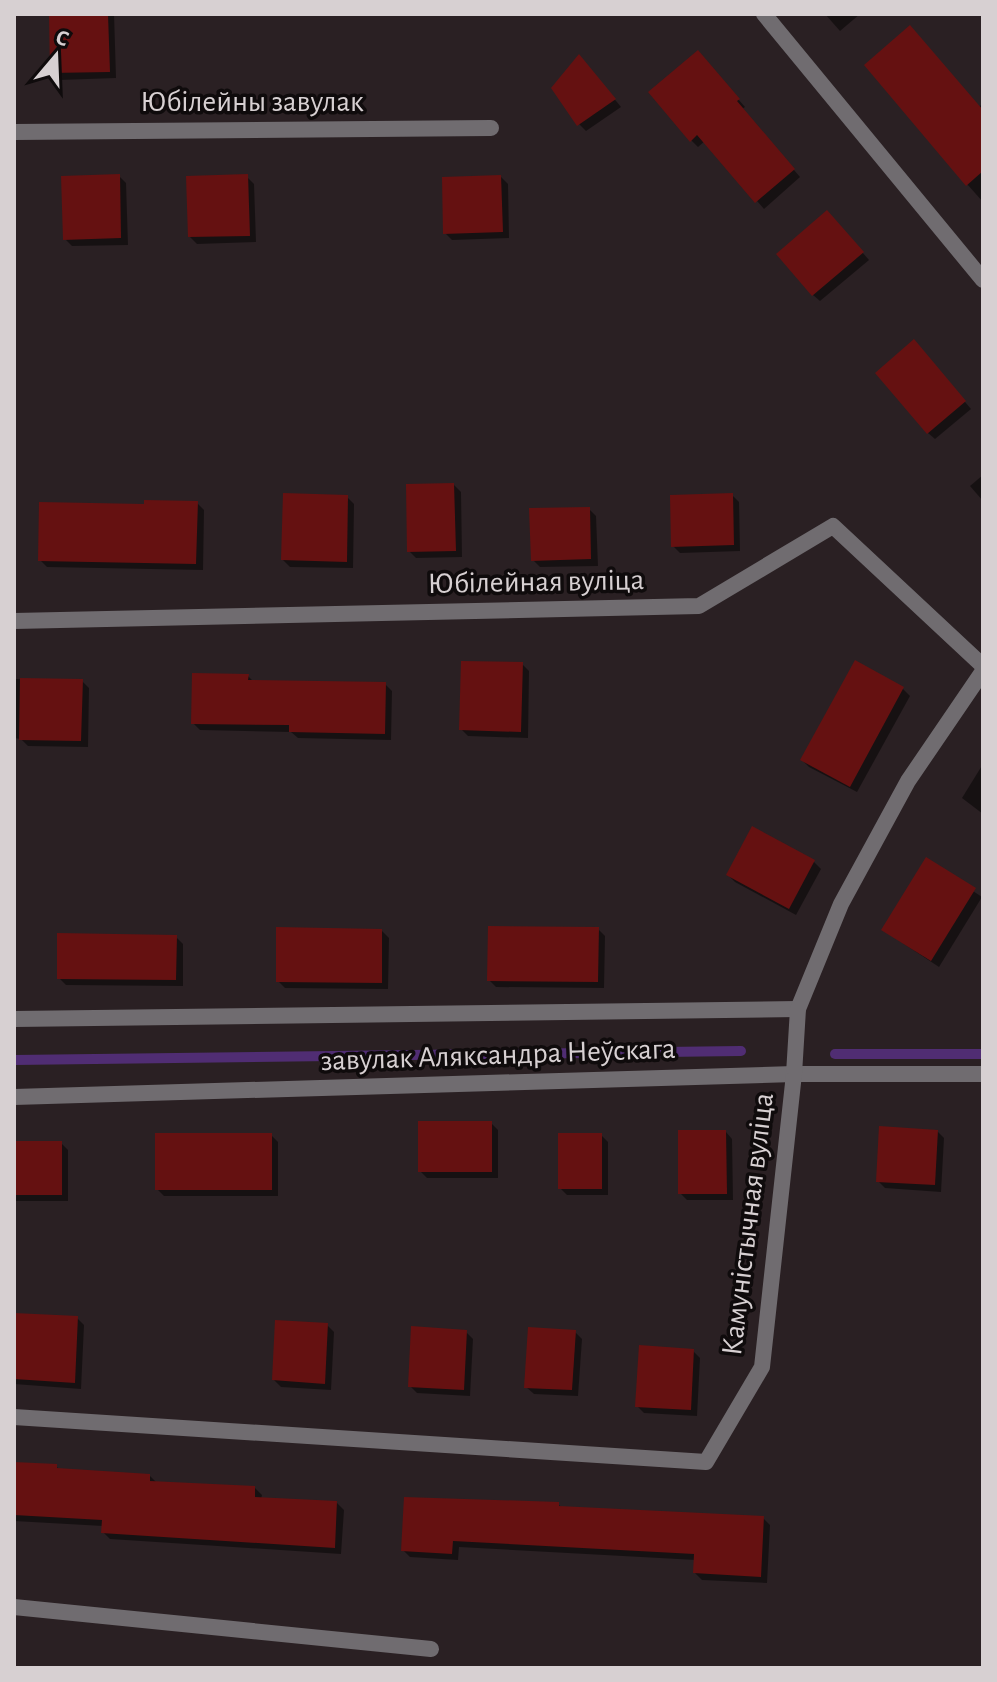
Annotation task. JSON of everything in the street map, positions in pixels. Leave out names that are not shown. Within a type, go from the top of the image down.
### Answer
[{"type":"street","points":[[764,14],[983,280]]},
{"type":"street","name":"Юбілейны завулак","points":[[14,132],[491,128]]},
{"type":"street","name":"Юбілейная вуліца","points":[[14,621],[699,606],[833,526],[983,668]]},
{"type":"street","name":"Камуністычная вуліца","points":[[14,1417],[706,1462],[762,1367],[794,1074],[798,1009],[841,904],[908,781],[983,668]]},
{"type":"street","name":"завулак Аляксандра Неўскага","points":[[14,1019],[798,1009]]},
{"type":"street","name":"завулак Аляксандра Неўскага","points":[[14,1097],[794,1074],[983,1074]]},
{"type":"street","points":[[14,1607],[431,1649]]},
{"type":"building","points":[[49,14],[108,14],[110,72],[50,73]]},
{"type":"building","points":[[910,25],[983,110],[983,171],[966,186],[864,65]]},
{"type":"building","points":[[698,50],[795,169],[755,203],[697,135],[690,142],[648,92]]},
{"type":"building","points":[[579,54],[616,99],[577,126],[551,88]]},
{"type":"building","points":[[120,174],[121,238],[63,240],[61,176]]},
{"type":"building","points":[[248,174],[250,236],[188,237],[186,176]]},
{"type":"building","points":[[501,175],[503,232],[443,234],[442,177]]},
{"type":"building","points":[[827,210],[864,252],[812,296],[776,254]]},
{"type":"building","points":[[914,339],[966,401],[927,434],[875,373]]},
{"type":"building","points":[[454,483],[456,551],[407,552],[406,484]]},
{"type":"building","points":[[283,493],[348,495],[347,562],[281,560]]},
{"type":"building","points":[[733,493],[734,545],[671,547],[670,495]]},
{"type":"building","points":[[144,500],[198,501],[196,564],[38,561],[39,502],[144,504]]},
{"type":"building","points":[[590,507],[591,559],[531,561],[529,508]]},
{"type":"building","points":[[855,660],[904,687],[850,787],[800,760]]},
{"type":"building","points":[[461,661],[523,662],[521,732],[459,730]]},
{"type":"building","points":[[192,673],[249,674],[248,680],[386,682],[385,734],[289,732],[289,725],[191,724]]},
{"type":"building","points":[[20,678],[83,679],[81,741],[19,740]]},
{"type":"building","points":[[752,826],[815,860],[789,909],[726,875]]},
{"type":"building","points":[[926,857],[976,888],[931,961],[881,930]]},
{"type":"building","points":[[488,926],[599,927],[598,982],[487,981]]},
{"type":"building","points":[[276,927],[382,929],[382,983],[276,982]]},
{"type":"building","points":[[57,933],[177,935],[176,980],[57,979]]},
{"type":"building","points":[[418,1121],[492,1121],[492,1172],[418,1172]]},
{"type":"building","points":[[879,1126],[938,1130],[935,1185],[876,1182]]},
{"type":"building","points":[[678,1130],[726,1130],[727,1194],[678,1194]]},
{"type":"building","points":[[155,1133],[272,1133],[272,1190],[155,1190]]},
{"type":"building","points":[[558,1133],[602,1133],[602,1189],[558,1189]]},
{"type":"building","points":[[14,1141],[62,1141],[62,1195],[14,1195]]},
{"type":"building","points":[[14,1313],[78,1316],[75,1383],[14,1379]]},
{"type":"building","points":[[275,1320],[328,1323],[325,1384],[272,1380]]},
{"type":"building","points":[[411,1326],[467,1330],[464,1390],[408,1387]]},
{"type":"building","points":[[528,1327],[576,1330],[572,1390],[524,1388]]},
{"type":"building","points":[[639,1345],[694,1349],[691,1410],[635,1407]]},
{"type":"building","points":[[14,1462],[150,1474],[150,1481],[255,1486],[255,1497],[337,1501],[335,1548],[101,1533],[102,1520],[14,1515]]},
{"type":"building","points":[[404,1497],[559,1502],[559,1506],[764,1516],[761,1577],[693,1573],[694,1554],[453,1541],[452,1554],[401,1551]]},
{"type":"waterway","points":[[14,1060],[741,1051]]},
{"type":"waterway","points":[[835,1054],[983,1054]]}]
